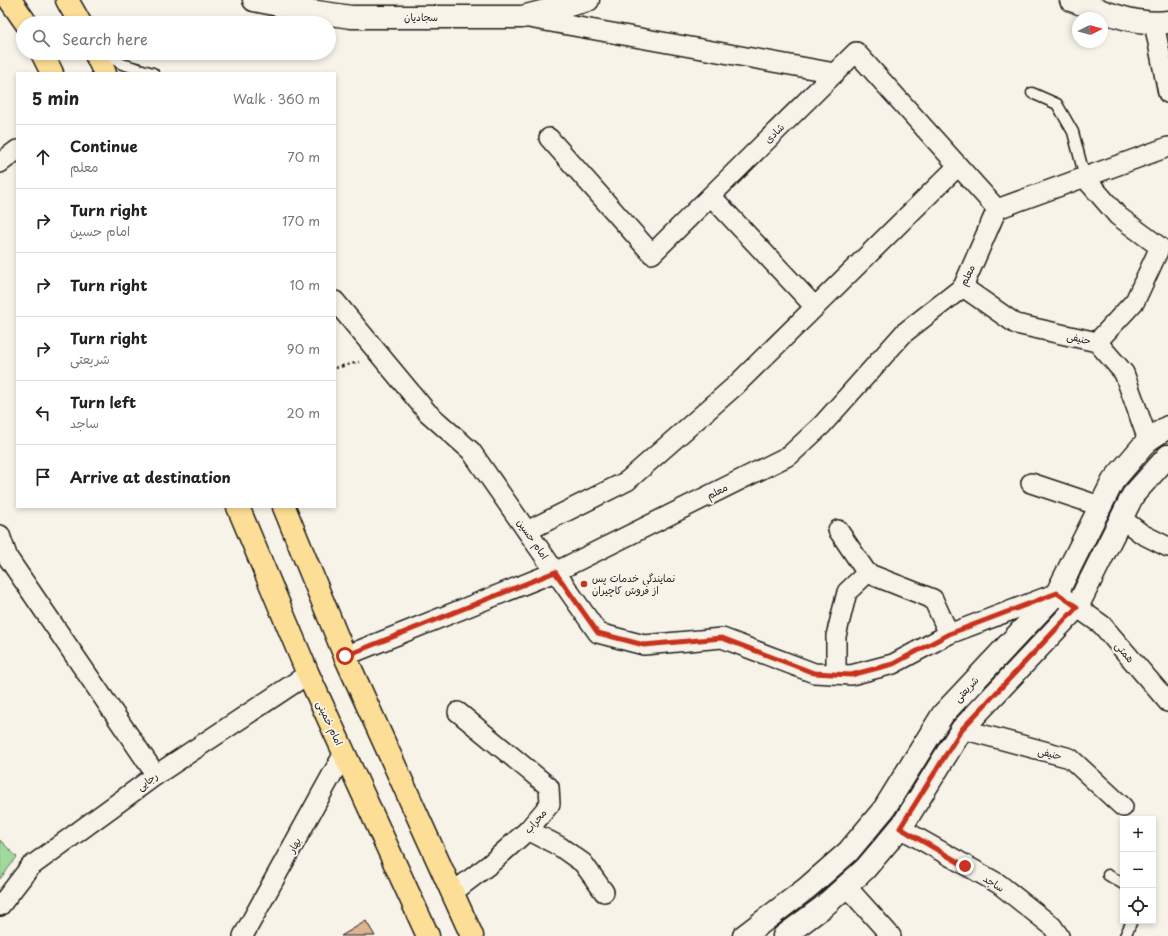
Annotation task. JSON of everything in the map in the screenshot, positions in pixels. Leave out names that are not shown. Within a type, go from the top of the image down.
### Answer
[{"type":"highway","points":[[10,0],[21,16]]},
{"type":"highway","points":[[68,0],[76,16]]},
{"type":"highway","points":[[46,60],[52,72]]},
{"type":"highway","points":[[98,60],[104,72]]},
{"type":"highway","name":"امام خمینی","points":[[238,508],[308,674],[428,936]]},
{"type":"highway","points":[[284,508],[345,656],[472,936]]},
{"type":"street","name":"سجادیان","points":[[254,0],[303,10],[351,17],[522,17],[588,0]]},
{"type":"street","points":[[1071,0],[1124,19],[1161,22],[1168,93]]},
{"type":"street","points":[[522,17],[835,73]]},
{"type":"street","name":"شادی","points":[[550,138],[652,254],[856,52],[997,210]]},
{"type":"street","points":[[997,210],[1168,148]]},
{"type":"street","points":[[0,163],[16,151]]},
{"type":"street","points":[[527,531],[627,481],[736,385],[958,166]]},
{"type":"street","points":[[1085,178],[1118,216],[1160,247],[1135,301],[1097,342]]},
{"type":"street","points":[[711,196],[815,306]]},
{"type":"street","name":"معلم","points":[[345,656],[555,572],[790,455],[822,425],[904,334],[962,287],[997,210]]},
{"type":"street","name":"حنیفی","points":[[962,287],[1016,324],[1097,342],[1124,373],[1148,440]]},
{"type":"street","name":"امام حسین","points":[[336,302],[427,412],[471,451],[598,633],[644,645],[722,638],[814,673],[851,675],[893,664],[949,634],[1057,593]]},
{"type":"street","name":"شریعتی","points":[[744,936],[807,888],[848,852],[884,809],[943,714],[1057,593],[1113,481],[1148,440],[1168,427]]},
{"type":"street","points":[[784,936],[865,869],[900,828],[962,729],[1077,607],[1133,495],[1168,456]]},
{"type":"street","points":[[1031,483],[1100,506]]},
{"type":"street","points":[[1121,518],[1142,534],[1168,547]]},
{"type":"street","points":[[838,530],[867,573],[933,599],[949,634]]},
{"type":"street","points":[[0,535],[8,558],[156,774]]},
{"type":"street","points":[[836,674],[836,636],[847,592],[867,573]]},
{"type":"street","name":"همتی","points":[[1057,593],[1102,625],[1168,702]]},
{"type":"street","name":"رجایی","points":[[0,906],[30,868],[156,774],[308,674]]},
{"type":"street","name":"محراب","points":[[452,893],[490,864],[528,830],[550,804],[549,787],[458,712]]},
{"type":"street","name":"حنیفی","points":[[962,729],[1070,758],[1123,807]]},
{"type":"street","name":"بهار","points":[[243,936],[344,753]]},
{"type":"street","name":"ساجد","points":[[900,828],[998,884],[1052,926],[1059,936]]},
{"type":"street","points":[[528,830],[559,846],[582,863],[604,892]]},
{"type":"street","points":[[846,886],[890,936]]},
{"type":"lane","points":[[115,60],[122,64],[149,72]]},
{"type":"lane","points":[[1032,94],[1057,104],[1073,132],[1085,178]]},
{"type":"lane","points":[[1108,875],[1120,882]]},
{"type":"lane","points":[[1125,936],[1131,924]]},
{"type":"green space","points":[[0,840],[17,857],[0,879]]},
{"type":"building","points":[[366,921],[375,936],[341,936]]},
{"type":"place","name":"نمایندگی خدمات پس از فروش کاچیران","points":[[584,584]]},
{"type":"route","points":[[345,656],[555,572],[598,633],[644,645],[722,638],[814,673],[851,675],[893,664],[949,634],[1057,593],[1077,607],[962,729],[900,828],[965,866]]}]
